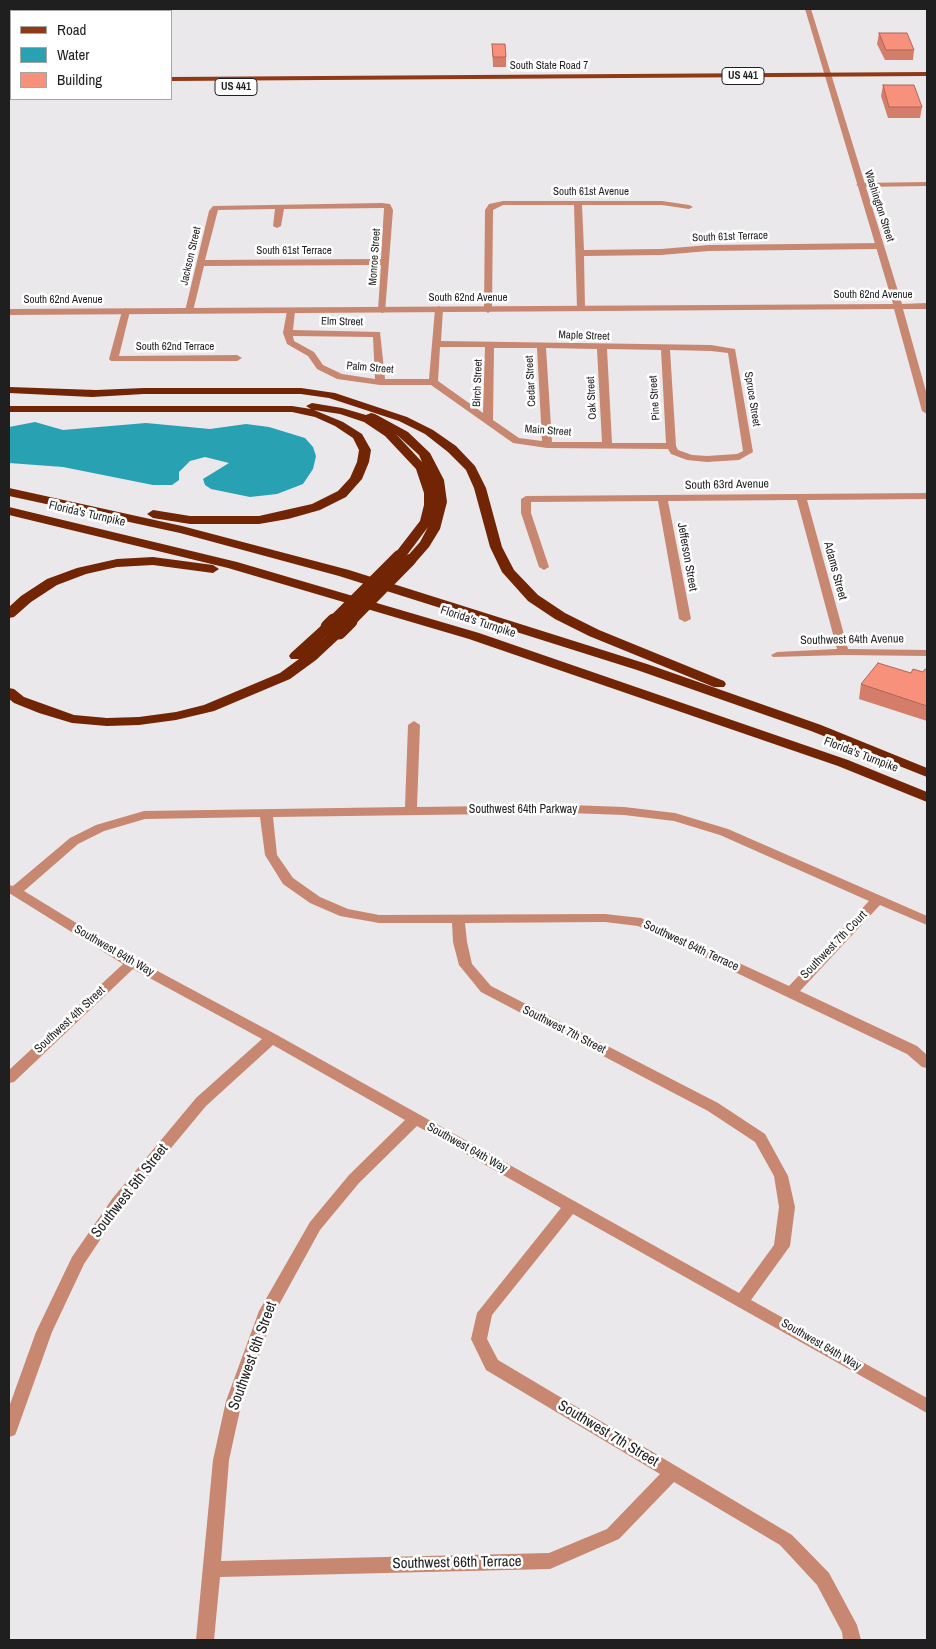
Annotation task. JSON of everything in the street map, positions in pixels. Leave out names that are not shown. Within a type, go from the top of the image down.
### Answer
[{"type":"highway","points":[[9,390],[141,397],[295,397],[334,404],[378,418],[404,434],[424,453],[435,471],[441,502],[434,529],[424,544],[404,558],[304,662],[285,676],[265,686],[210,708],[176,716],[115,722],[72,718],[19,700],[9,692]]},
{"type":"highway","points":[[92,394],[144,391],[302,391],[331,395],[403,419],[429,432],[452,449],[470,469],[480,488],[496,547],[508,572],[533,598],[560,616],[594,633],[769,702],[816,728]]},
{"type":"highway","points":[[9,402],[292,403],[334,410],[368,420],[389,434],[422,468],[430,493],[430,505],[426,521],[404,558]]},
{"type":"highway","points":[[9,409],[292,409],[318,414],[339,424],[358,436],[365,450],[363,462],[356,479],[342,494],[316,507],[288,515],[258,520],[190,520],[9,491]]},
{"type":"highway","name":"Florida's Turnpike","points":[[9,491],[182,530],[344,573],[633,664],[816,728],[927,773]]},
{"type":"highway","name":"Florida's Turnpike","points":[[9,511],[154,545],[298,583],[474,636],[843,763],[927,797]]},
{"type":"highway","points":[[9,614],[26,599],[52,582],[82,571],[117,563],[153,561],[185,564],[298,583]]},
{"type":"highway","points":[[9,682],[22,693],[39,702],[62,710],[118,716],[150,714],[186,707],[216,698],[262,677],[300,654],[334,629]]},
{"type":"main road","name":"South State Road 7","points":[[172,87],[554,85],[829,79],[927,74]]},
{"type":"main road","points":[[535,85],[568,77]]},
{"type":"main road","name":"South State Road 7","points":[[172,79],[579,77],[829,79],[927,82]]},
{"type":"main road","points":[[554,85],[579,77]]},
{"type":"street","name":"Washington Street","points":[[808,9],[898,306],[927,411]]},
{"type":"street","points":[[860,185],[927,184]]},
{"type":"street","name":"South 61st Avenue","points":[[488,310],[488,210],[492,206],[503,203],[662,203],[689,207]]},
{"type":"street","points":[[578,204],[581,253],[581,308]]},
{"type":"street","points":[[277,226],[280,206]]},
{"type":"street","name":"Monroe Street","points":[[280,206],[387,206],[389,210],[382,310]]},
{"type":"street","name":"Jackson Street","points":[[190,311],[216,208],[280,206]]},
{"type":"street","name":"South 61st Terrace","points":[[581,253],[662,252],[709,248],[880,246]]},
{"type":"street","name":"South 61st Terrace","points":[[201,263],[386,262]]},
{"type":"street","name":"South 62nd Avenue","points":[[9,312],[927,306]]},
{"type":"street","points":[[433,382],[438,309]]},
{"type":"street","points":[[288,333],[291,311]]},
{"type":"street","name":"South 62nd Terrace","points":[[126,312],[114,359],[238,358]]},
{"type":"street","name":"Palm Street","points":[[288,333],[290,342],[311,354],[320,367],[340,377],[380,382],[433,382]]},
{"type":"street","name":"Elm Street","points":[[288,333],[376,334],[380,382]]},
{"type":"street","name":"Maple Street","points":[[436,344],[602,348],[711,348],[732,351]]},
{"type":"street","name":"Birch Street","points":[[488,422],[490,344]]},
{"type":"street","name":"Cedar Street","points":[[541,346],[547,445]]},
{"type":"street","name":"Oak Street","points":[[602,348],[607,446]]},
{"type":"street","name":"Pine Street","points":[[665,348],[671,446]]},
{"type":"street","name":"Spruce Street","points":[[732,351],[748,452]]},
{"type":"street","name":"Main Street","points":[[433,382],[516,441],[547,445],[671,446],[674,452],[681,455],[707,459],[739,457],[748,452]]},
{"type":"street","name":"South 63rd Avenue","points":[[544,567],[526,513],[526,499],[927,496]]},
{"type":"street","name":"Adams Street","points":[[801,497],[843,652]]},
{"type":"street","name":"Jefferson Street","points":[[663,499],[685,619]]},
{"type":"street","name":"Southwest 64th Avenue","points":[[777,655],[843,652],[927,653]]},
{"type":"street","points":[[411,810],[414,725]]},
{"type":"street","name":"Southwest 64th Parkway","points":[[12,890],[74,841],[100,828],[144,815],[569,809],[624,811],[675,817],[724,832],[927,921]]},
{"type":"street","name":"Southwest 64th Terrace","points":[[266,814],[271,855],[288,881],[315,900],[345,913],[379,919],[605,918],[641,922],[912,1050],[927,1063]]},
{"type":"street","name":"Southwest 64th Way","points":[[12,890],[132,962],[742,1300],[927,1406]]},
{"type":"street","name":"Southwest 7th Court","points":[[791,992],[878,899]]},
{"type":"street","name":"Southwest 7th Street","points":[[458,919],[460,942],[466,965],[486,989],[713,1107],[760,1138],[781,1176],[787,1207],[784,1236],[782,1246],[742,1300]]},
{"type":"street","name":"Southwest 4th Street","points":[[11,1070],[132,962]]},
{"type":"street","name":"Southwest 5th Street","points":[[9,1430],[44,1332],[78,1261],[97,1232],[117,1203],[201,1102],[272,1038]]},
{"type":"street","name":"Southwest 6th Street","points":[[205,1640],[221,1460],[234,1401],[267,1311],[314,1226],[354,1179],[415,1119]]},
{"type":"street","name":"Southwest 7th Street","points":[[572,1206],[485,1314],[479,1339],[492,1365],[786,1540],[823,1579],[850,1631],[852,1640]]},
{"type":"street","name":"Southwest 66th Terrace","points":[[211,1569],[550,1561],[613,1534],[672,1472]]},
{"type":"water","points":[[35,422],[63,430],[146,423],[210,429],[246,424],[269,427],[305,438],[313,447],[316,456],[313,469],[303,484],[277,494],[250,497],[211,489],[205,485],[203,479],[229,463],[205,457],[190,461],[179,472],[179,480],[172,485],[153,485],[63,467],[9,463],[9,427]]},
{"type":"building","points":[[879,33],[907,33],[914,50],[886,50]]},
{"type":"building","points":[[492,44],[505,44],[506,57],[493,57]]},
{"type":"building","points":[[883,85],[914,85],[922,107],[889,107]]},
{"type":"building","points":[[878,663],[911,673],[913,669],[923,672],[925,669],[927,670],[927,706],[861,684]]}]
